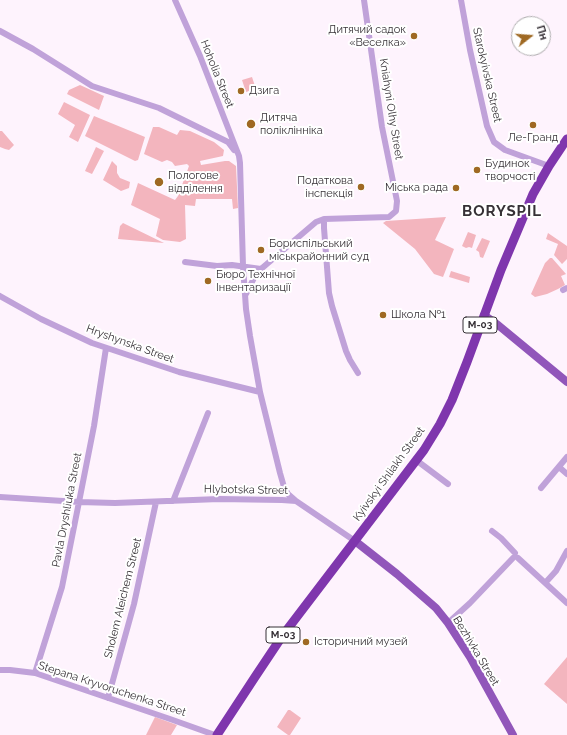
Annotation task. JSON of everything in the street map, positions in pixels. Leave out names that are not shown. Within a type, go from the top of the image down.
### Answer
[{"type":"highway","name":"Kyivskyi Shliakh Street","points":[[216,735],[283,635],[424,450],[440,424],[452,400],[520,222],[533,194],[567,138]]},
{"type":"main road","points":[[484,315],[567,382]]},
{"type":"main road","name":"Bezhivka Street","points":[[355,540],[436,608],[448,623],[470,657],[513,735]]},
{"type":"street","name":"Hoholia Street","points":[[175,0],[200,56],[239,156],[246,309],[260,392],[283,483],[288,494],[296,501]]},
{"type":"street","name":"Kniahyni Olhy Street","points":[[324,219],[390,217],[396,211],[397,201],[382,127],[364,0]]},
{"type":"street","name":"Starokyivska Street","points":[[461,0],[470,50],[487,126],[494,142],[505,150],[549,166]]},
{"type":"street","points":[[0,31],[92,86],[159,108],[228,142],[239,156]]},
{"type":"street","points":[[245,295],[254,278],[261,269],[316,222],[324,219],[329,293],[346,351],[358,373]]},
{"type":"street","points":[[185,262],[217,266],[243,266],[261,269]]},
{"type":"street","name":"Hryshynska Street","points":[[0,296],[41,319],[92,343],[179,372],[260,392]]},
{"type":"street","name":"Pavla Dryshliuka Street","points":[[36,673],[62,587],[94,426],[106,348]]},
{"type":"street","points":[[173,501],[208,413]]},
{"type":"street","points":[[541,488],[567,457]]},
{"type":"street","points":[[416,460],[448,484]]},
{"type":"street","points":[[559,467],[567,474]]},
{"type":"street","name":"Hlybotska Street","points":[[0,497],[115,503],[219,499],[296,501],[355,540]]},
{"type":"street","name":"Sholem Aleichem Street","points":[[108,698],[134,604],[156,502]]},
{"type":"street","points":[[492,531],[501,538],[515,556],[546,582],[567,603]]},
{"type":"street","points":[[546,582],[556,571],[567,551]]},
{"type":"street","points":[[448,623],[470,604],[515,556]]},
{"type":"street","name":"Stepana Kryvoruchenka Street","points":[[0,670],[36,673],[216,735]]},
{"type":"shaded area","points":[[252,77],[256,89],[246,92],[242,80]]},
{"type":"shaded area","points":[[80,85],[104,96],[99,110],[67,94],[69,90]]},
{"type":"shaded area","points":[[64,102],[90,115],[78,142],[69,137],[75,125],[58,114]]},
{"type":"shaded area","points":[[94,116],[145,137],[138,160],[135,161],[85,136]]},
{"type":"shaded area","points":[[153,127],[159,127],[177,135],[180,130],[190,131],[214,142],[224,150],[223,156],[200,161],[201,165],[229,161],[236,166],[238,208],[233,209],[232,199],[196,199],[195,206],[185,205],[186,239],[180,242],[163,240],[156,236],[160,219],[131,205],[138,183],[175,200],[178,196],[189,166],[187,164],[175,166],[172,162],[167,160],[162,162],[144,154]]},
{"type":"shaded area","points":[[0,131],[2,131],[14,145],[9,150],[0,147]]},
{"type":"shaded area","points":[[96,147],[104,151],[92,174],[85,171]]},
{"type":"shaded area","points":[[112,161],[117,166],[117,173],[120,178],[130,182],[129,188],[121,191],[103,180]]},
{"type":"shaded area","points":[[446,217],[435,240],[454,249],[443,277],[434,274],[415,249],[383,223],[386,221]]},
{"type":"shaded area","points":[[123,223],[164,243],[118,239],[120,226]]},
{"type":"shaded area","points":[[468,232],[476,235],[472,248],[462,246]]},
{"type":"shaded area","points":[[548,233],[567,246],[567,259],[562,264],[554,255],[558,244],[546,239]]},
{"type":"shaded area","points":[[482,238],[490,241],[483,258],[480,257],[479,252],[476,250]]},
{"type":"shaded area","points":[[552,258],[566,274],[561,276],[565,285],[547,294],[535,297],[531,294],[545,263]]},
{"type":"shaded area","points":[[451,271],[470,277],[469,283],[449,277]]},
{"type":"shaded area","points":[[567,657],[567,704],[544,684]]},
{"type":"shaded area","points":[[288,710],[301,718],[290,735],[277,727]]},
{"type":"shaded area","points":[[155,717],[177,725],[171,735],[146,735]]},
{"type":"place","name":"Дитячий садок «Веселка»","points":[[414,36]]},
{"type":"place","name":"Дзига","points":[[241,91]]},
{"type":"place","name":"Дитяча поліклінніка","points":[[251,124]]},
{"type":"place","name":"Ле-Гранд","points":[[533,125]]},
{"type":"place","name":"Будинок творчості","points":[[477,170]]},
{"type":"place","name":"Пологове відділення","points":[[159,182]]},
{"type":"place","name":"Податкова інспекція","points":[[361,187]]},
{"type":"place","name":"Міська рада","points":[[456,188]]},
{"type":"place","name":"Бориспільський міськрайонний суд","points":[[261,250]]},
{"type":"place","name":"Бюро Технічної Інвентаризації","points":[[208,281]]},
{"type":"place","name":"Школа №1","points":[[383,315]]},
{"type":"place","name":"Історичний музей","points":[[306,642]]},
{"type":"district","name":"BORYSPIL","points":[[502,211]]}]
